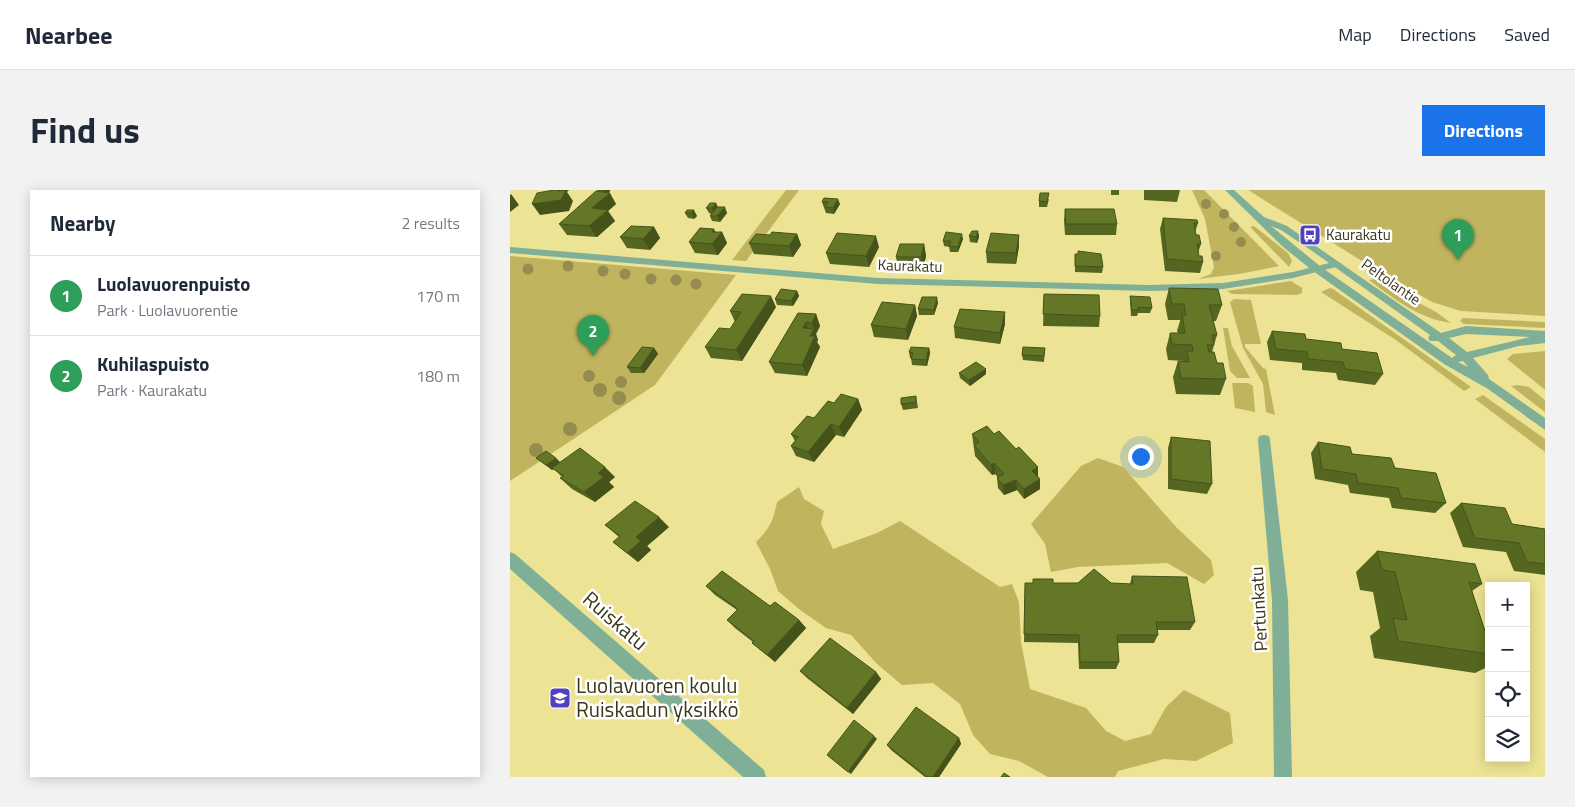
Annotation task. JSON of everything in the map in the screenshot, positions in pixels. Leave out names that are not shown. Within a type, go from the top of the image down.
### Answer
[{"type":"street","name":"Peltolantie","points":[[1229,190],[1260,218],[1269,229],[1316,269],[1448,361],[1492,386],[1545,426]]},
{"type":"street","name":"Peltolantie","points":[[1260,218],[1284,228],[1440,337],[1465,356],[1492,386]]},
{"type":"street","name":"Kaurakatu","points":[[510,250],[878,281],[1149,288],[1222,286],[1337,264]]},
{"type":"street","points":[[1420,342],[1466,330],[1545,334]]},
{"type":"street","points":[[1448,361],[1519,342],[1545,340]]},
{"type":"street","name":"Pertunkatu","points":[[1264,440],[1280,600],[1283,777]]},
{"type":"street","name":"Ruiskatu","points":[[510,559],[757,777]]},
{"type":"shaded area","points":[[786,190],[799,190],[746,261],[732,260]]},
{"type":"shaded area","points":[[1192,190],[1204,190],[1279,266],[1239,274],[1198,279],[1211,274],[1214,267],[1205,219]]},
{"type":"shaded area","points":[[1248,190],[1545,190],[1545,316],[1461,311],[1432,302],[1378,271]]},
{"type":"shaded area","points":[[1254,226],[1288,253],[1292,261],[1289,267],[1250,227]]},
{"type":"shaded area","points":[[510,256],[736,275],[655,385],[510,481]]},
{"type":"shaded area","points":[[1374,279],[1436,312],[1451,323],[1418,313],[1369,280]]},
{"type":"shaded area","points":[[1291,281],[1302,288],[1302,293],[1297,295],[1232,294],[1227,291]]},
{"type":"shaded area","points":[[1330,288],[1471,387],[1464,391],[1396,340],[1321,292]]},
{"type":"shaded area","points":[[1234,299],[1251,300],[1261,344],[1245,344],[1245,347],[1266,369],[1275,415],[1266,412],[1263,384],[1243,348],[1230,302]]},
{"type":"shaded area","points":[[1463,318],[1545,322],[1545,328],[1464,324],[1460,321]]},
{"type":"shaded area","points":[[1223,328],[1228,328],[1232,346],[1250,378],[1237,378],[1230,371]]},
{"type":"shaded area","points":[[1545,351],[1545,390],[1507,359],[1513,354]]},
{"type":"shaded area","points":[[1232,383],[1248,383],[1253,386],[1255,412],[1235,408]]},
{"type":"shaded area","points":[[1511,386],[1529,387],[1545,400],[1545,412]]},
{"type":"shaded area","points":[[1483,395],[1545,439],[1545,452],[1475,399]]},
{"type":"shaded area","points":[[1098,458],[1123,467],[1177,528],[1211,560],[1214,575],[1204,584],[1167,563],[1078,567],[1051,572],[1045,544],[1031,524],[1081,466]]},
{"type":"shaded area","points":[[799,487],[804,499],[824,511],[821,524],[833,549],[877,533],[900,521],[1000,587],[1012,584],[1019,602],[1021,642],[1030,689],[1086,708],[1106,731],[1125,741],[1151,734],[1166,707],[1184,690],[1230,713],[1233,743],[1196,761],[1164,759],[1118,771],[1115,777],[1048,777],[1019,761],[990,754],[973,735],[960,704],[933,683],[902,685],[877,664],[851,635],[826,628],[800,610],[778,591],[770,569],[756,542],[765,533],[770,524],[777,502]]},
{"type":"building","points":[[566,190],[561,200],[532,204],[537,193]]},
{"type":"building","points":[[596,191],[610,193],[592,208],[608,210],[589,226],[559,224]]},
{"type":"building","points":[[1040,193],[1049,193],[1047,202],[1039,201]]},
{"type":"building","points":[[824,198],[838,199],[833,208],[825,207],[828,202],[822,202]]},
{"type":"building","points":[[710,203],[716,203],[712,208],[706,208]]},
{"type":"building","points":[[717,207],[725,207],[717,216],[710,216]]},
{"type":"building","points":[[1065,209],[1114,209],[1117,224],[1066,224]]},
{"type":"building","points":[[687,210],[694,210],[691,213],[685,213]]},
{"type":"building","points":[[1163,218],[1197,220],[1198,223],[1194,223],[1196,235],[1199,235],[1201,244],[1197,244],[1199,256],[1202,256],[1203,262],[1167,259]]},
{"type":"building","points":[[631,226],[654,227],[643,239],[620,237]]},
{"type":"building","points":[[700,228],[714,229],[712,232],[722,232],[712,244],[689,242]]},
{"type":"building","points":[[972,231],[978,231],[976,237],[969,236]]},
{"type":"building","points":[[772,232],[797,234],[789,246],[749,243],[756,234],[770,235]]},
{"type":"building","points":[[946,232],[962,234],[958,247],[949,246],[951,241],[943,241]]},
{"type":"building","points":[[837,233],[876,236],[866,256],[826,253]]},
{"type":"building","points":[[991,233],[1019,235],[1016,253],[986,252]]},
{"type":"building","points":[[900,244],[924,244],[921,257],[896,257]]},
{"type":"building","points":[[1078,251],[1101,254],[1103,267],[1075,266],[1075,254],[1078,254]]},
{"type":"building","points":[[1169,288],[1218,289],[1222,305],[1209,305],[1217,335],[1212,335],[1214,345],[1207,345],[1209,352],[1214,352],[1217,363],[1223,363],[1226,379],[1181,378],[1178,361],[1189,362],[1187,351],[1193,351],[1192,345],[1172,344],[1170,333],[1185,333],[1182,314],[1186,315],[1184,304],[1172,304]]},
{"type":"building","points":[[781,289],[797,291],[791,301],[775,299]]},
{"type":"building","points":[[742,294],[771,296],[736,350],[705,347],[719,328],[730,329],[741,312],[730,311]]},
{"type":"building","points":[[1044,294],[1099,295],[1100,316],[1043,314]]},
{"type":"building","points":[[1130,296],[1150,297],[1152,308],[1138,307],[1138,310],[1132,310]]},
{"type":"building","points":[[922,297],[937,297],[934,310],[918,309]]},
{"type":"building","points":[[882,302],[915,305],[906,329],[871,325]]},
{"type":"building","points":[[960,309],[1005,312],[1000,333],[954,327]]},
{"type":"building","points":[[798,313],[816,314],[812,323],[806,322],[803,328],[814,329],[810,336],[815,336],[802,365],[769,362]]},
{"type":"building","points":[[1272,331],[1305,334],[1306,339],[1341,343],[1342,349],[1377,353],[1383,374],[1345,369],[1343,362],[1308,359],[1307,352],[1276,349]]},
{"type":"building","points":[[642,347],[654,348],[640,368],[627,367]]},
{"type":"building","points":[[911,347],[929,348],[926,360],[911,359],[913,353],[909,352]]},
{"type":"building","points":[[1023,347],[1045,348],[1044,356],[1022,355]]},
{"type":"building","points":[[976,362],[986,369],[969,380],[959,373]]},
{"type":"building","points":[[841,394],[858,399],[839,427],[831,424],[808,452],[791,446],[798,437],[791,434],[807,416],[814,418],[828,401],[834,403]]},
{"type":"building","points":[[916,396],[916,402],[901,404],[901,398]]},
{"type":"building","points":[[987,426],[994,434],[999,431],[1016,449],[1019,447],[1038,467],[1032,471],[1040,479],[1024,489],[1016,480],[1003,485],[997,478],[1004,474],[994,463],[991,465],[974,445],[979,442],[972,434]]},
{"type":"building","points":[[1171,437],[1210,441],[1212,484],[1171,479]]},
{"type":"building","points":[[1318,442],[1350,447],[1352,454],[1391,458],[1395,468],[1436,473],[1446,503],[1401,498],[1398,488],[1358,483],[1356,474],[1322,469]]},
{"type":"building","points":[[580,448],[605,467],[598,473],[604,477],[584,492],[560,478],[564,476],[552,468]]},
{"type":"building","points":[[546,451],[556,458],[546,465],[536,458]]},
{"type":"building","points":[[635,501],[659,517],[636,537],[641,541],[627,553],[613,542],[620,536],[605,525]]},
{"type":"building","points":[[1461,503],[1505,508],[1512,524],[1545,529],[1545,564],[1527,562],[1519,543],[1475,538]]},
{"type":"building","points":[[1377,551],[1475,564],[1482,584],[1469,582],[1485,631],[1485,653],[1398,641],[1393,618],[1407,620],[1395,572],[1382,570]]},
{"type":"building","points":[[1094,569],[1111,583],[1133,584],[1132,576],[1187,577],[1195,622],[1156,622],[1158,635],[1117,635],[1119,662],[1080,662],[1079,635],[1024,634],[1025,583],[1033,583],[1033,579],[1053,579],[1053,583],[1078,583]]},
{"type":"building","points":[[722,571],[770,606],[775,602],[799,620],[767,655],[752,643],[754,641],[727,620],[738,609],[706,586]]},
{"type":"building","points":[[830,638],[876,672],[847,708],[800,671]]},
{"type":"building","points":[[916,707],[959,738],[933,777],[927,777],[887,745]]},
{"type":"building","points":[[854,720],[874,736],[848,772],[827,755]]},
{"type":"building","points":[[1004,773],[1010,777],[1001,777]]},
{"type":"place","name":"Kaurakatu","points":[[1310,235]]},
{"type":"place","name":"Luolavuorenpuisto","points":[[1458,260]]},
{"type":"place","name":"Kuhilaspuisto","points":[[593,356]]},
{"type":"place","name":"Luolavuoren koulu Ruiskadun yksikkö","points":[[560,698]]}]
